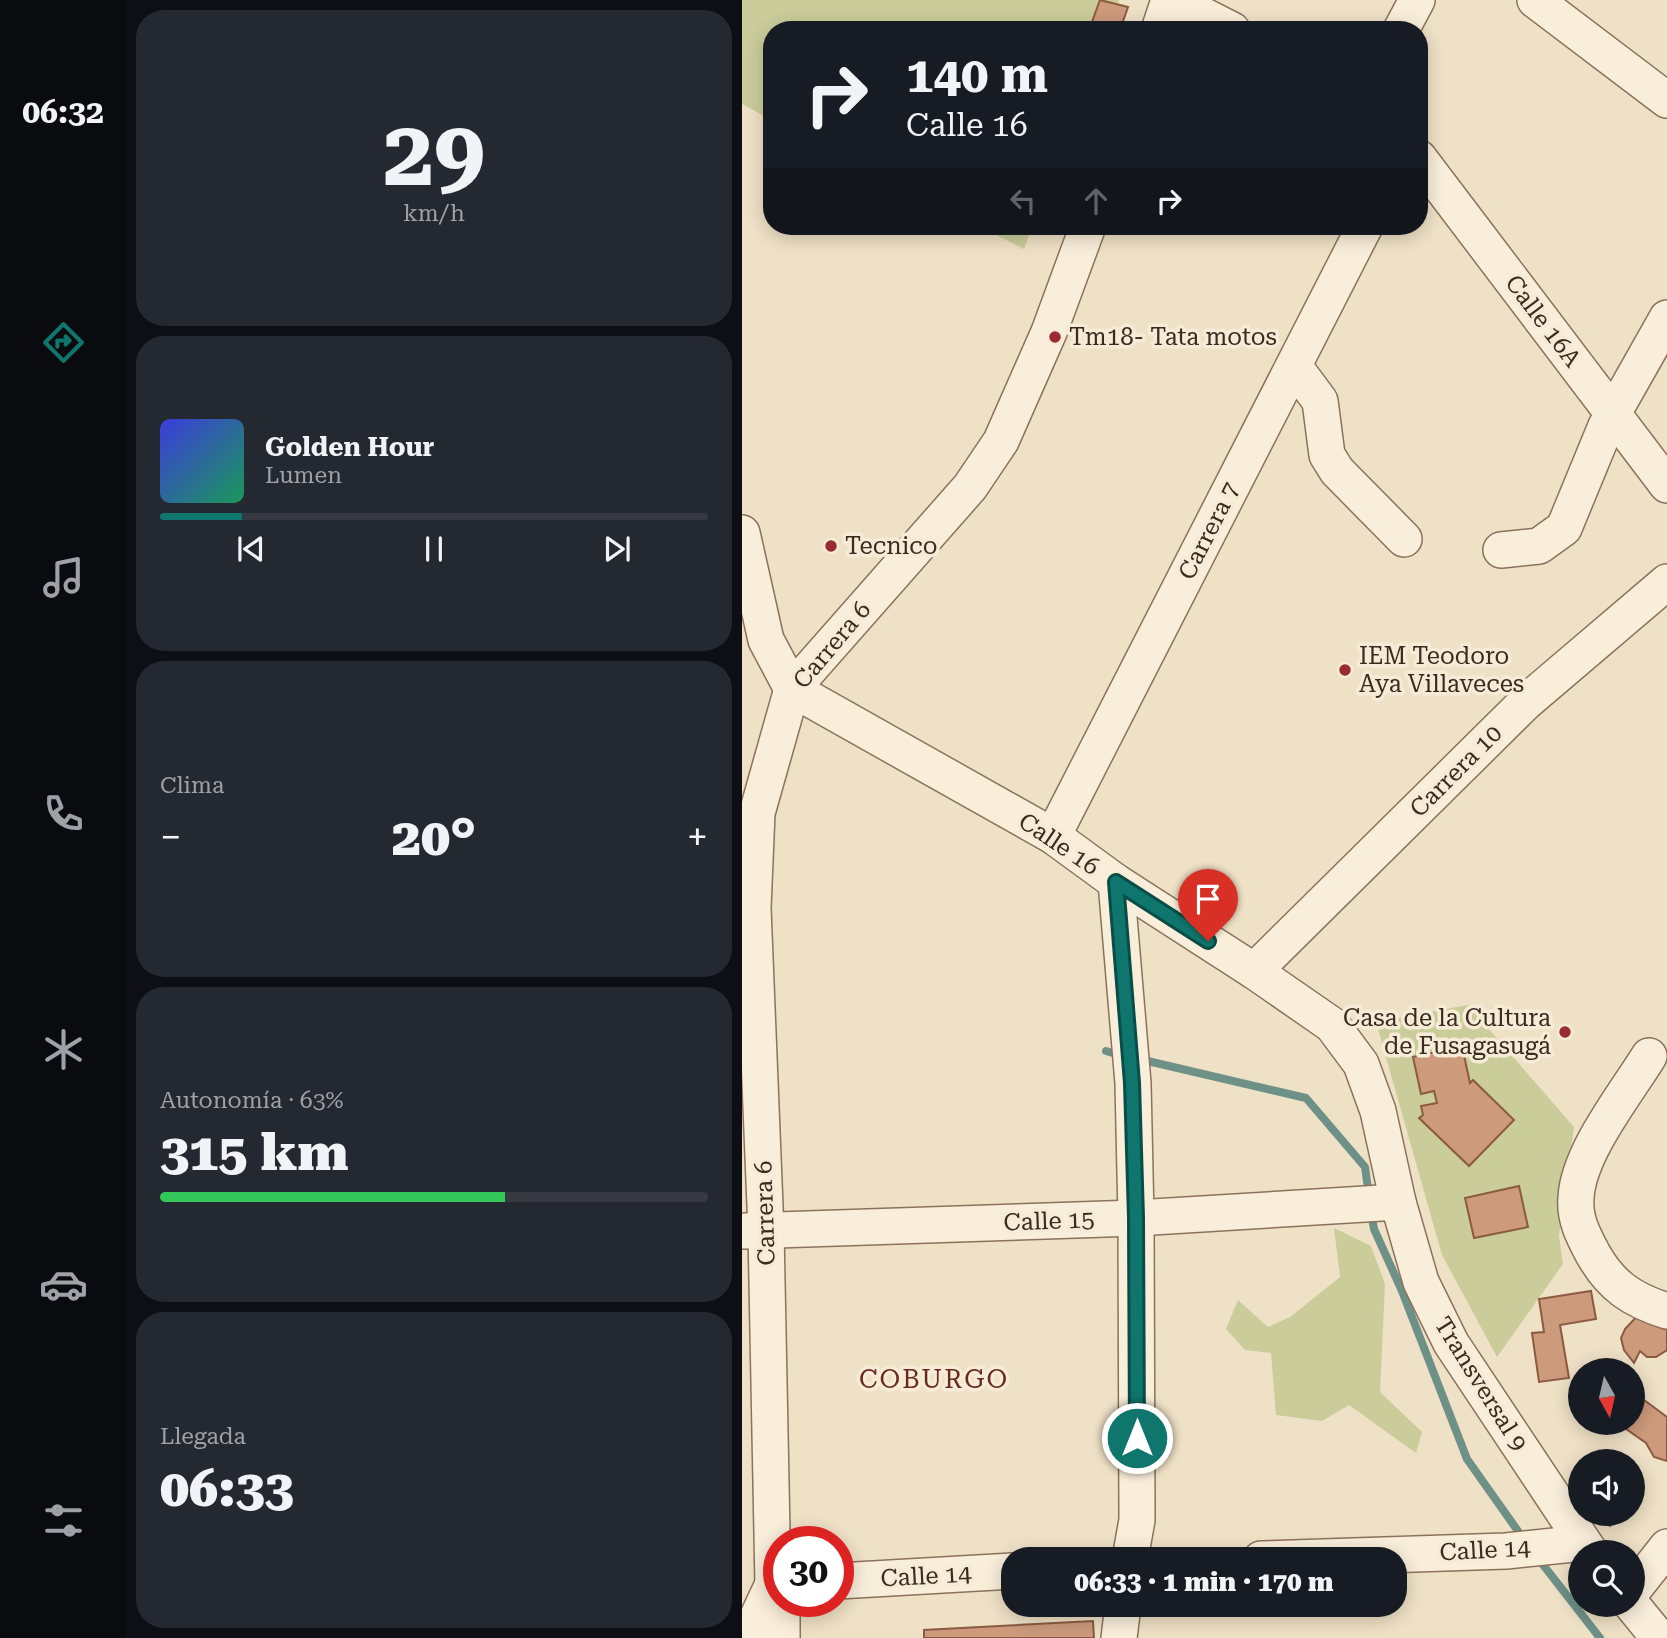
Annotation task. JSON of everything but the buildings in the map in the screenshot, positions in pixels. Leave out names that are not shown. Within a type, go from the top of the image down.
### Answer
[{"type":"street","points":[[1162,21],[1171,0],[1214,21]]},
{"type":"street","points":[[1406,21],[1417,0]]},
{"type":"street","points":[[1535,0],[1667,100]]},
{"type":"street","name":"Calle 16A","points":[[1428,170],[1667,485]]},
{"type":"street","name":"Carrera 6","points":[[763,1550],[754,1231],[750,812],[792,689],[970,487],[1001,441],[1049,332],[1085,235]]},
{"type":"street","name":"Carrera 7","points":[[1054,836],[1360,235]]},
{"type":"street","points":[[1501,550],[1539,546],[1564,528],[1606,426],[1667,318]]},
{"type":"street","points":[[1294,366],[1320,401],[1327,455],[1337,471],[1404,539]]},
{"type":"street","points":[[742,533],[766,640],[792,689]]},
{"type":"street","name":"Carrera 10","points":[[1254,971],[1525,703],[1667,582]]},
{"type":"street","name":"Calle 16","points":[[792,689],[1054,836],[1116,882],[1332,1025],[1361,1064],[1378,1111],[1393,1202]]},
{"type":"street","points":[[1116,882],[1132,1083],[1136,1218],[1137,1520],[1132,1547]]},
{"type":"street","points":[[1649,1056],[1583,1162],[1575,1199],[1580,1229],[1604,1273],[1638,1302],[1667,1311]]},
{"type":"street","name":"Calle 15","points":[[754,1231],[1136,1218],[1332,1208],[1393,1202]]},
{"type":"street","name":"Transversal 9","points":[[1393,1202],[1421,1282],[1451,1343],[1582,1540]]},
{"type":"street","points":[[1645,1575],[1667,1547]]},
{"type":"street","name":"Calle 14","points":[[1407,1553],[1568,1548]]},
{"type":"street","name":"Calle 14","points":[[854,1580],[1001,1571]]},
{"type":"street","name":"Carrera 6","points":[[756,1638],[756,1620],[763,1589]]},
{"type":"street","name":"Carrera 6","points":[[782,1617],[782,1638]]},
{"type":"street","points":[[1119,1638],[1122,1617]]},
{"type":"street","points":[[1642,1617],[1659,1638]]},
{"type":"green space","points":[[742,0],[1119,0],[1118,3],[1128,7],[1123,21],[763,21],[763,115],[742,104]]},
{"type":"green space","points":[[996,235],[1029,235],[1024,249]]},
{"type":"green space","points":[[1468,1005],[1574,1127],[1559,1236],[1563,1264],[1497,1357],[1442,1255],[1376,1022]]},
{"type":"green space","points":[[1334,1228],[1371,1246],[1385,1284],[1380,1392],[1422,1432],[1416,1453],[1349,1405],[1322,1421],[1276,1415],[1271,1353],[1245,1350],[1226,1329],[1238,1300],[1268,1327],[1290,1317],[1340,1277]]},
{"type":"waterway","points":[[1106,1051],[1123,1056]]},
{"type":"waterway","points":[[1139,1059],[1306,1098],[1365,1167],[1369,1196]]},
{"type":"waterway","points":[[1371,1213],[1374,1229],[1402,1291],[1467,1459],[1525,1541]]},
{"type":"waterway","points":[[1537,1557],[1600,1638]]},
{"type":"place","name":"Tm18- Tata motos","points":[[1055,337]]},
{"type":"place","name":"Tecnico","points":[[831,546]]},
{"type":"place","name":"IEM Teodoro Aya Villaveces","points":[[1345,670]]},
{"type":"place","name":"Casa de la Cultura de Fusagasugá","points":[[1565,1032]]},
{"type":"district","name":"COBURGO","points":[[934,1379]]},
{"type":"route","points":[[1137,1438],[1132,1083],[1116,882],[1208,941]]}]
